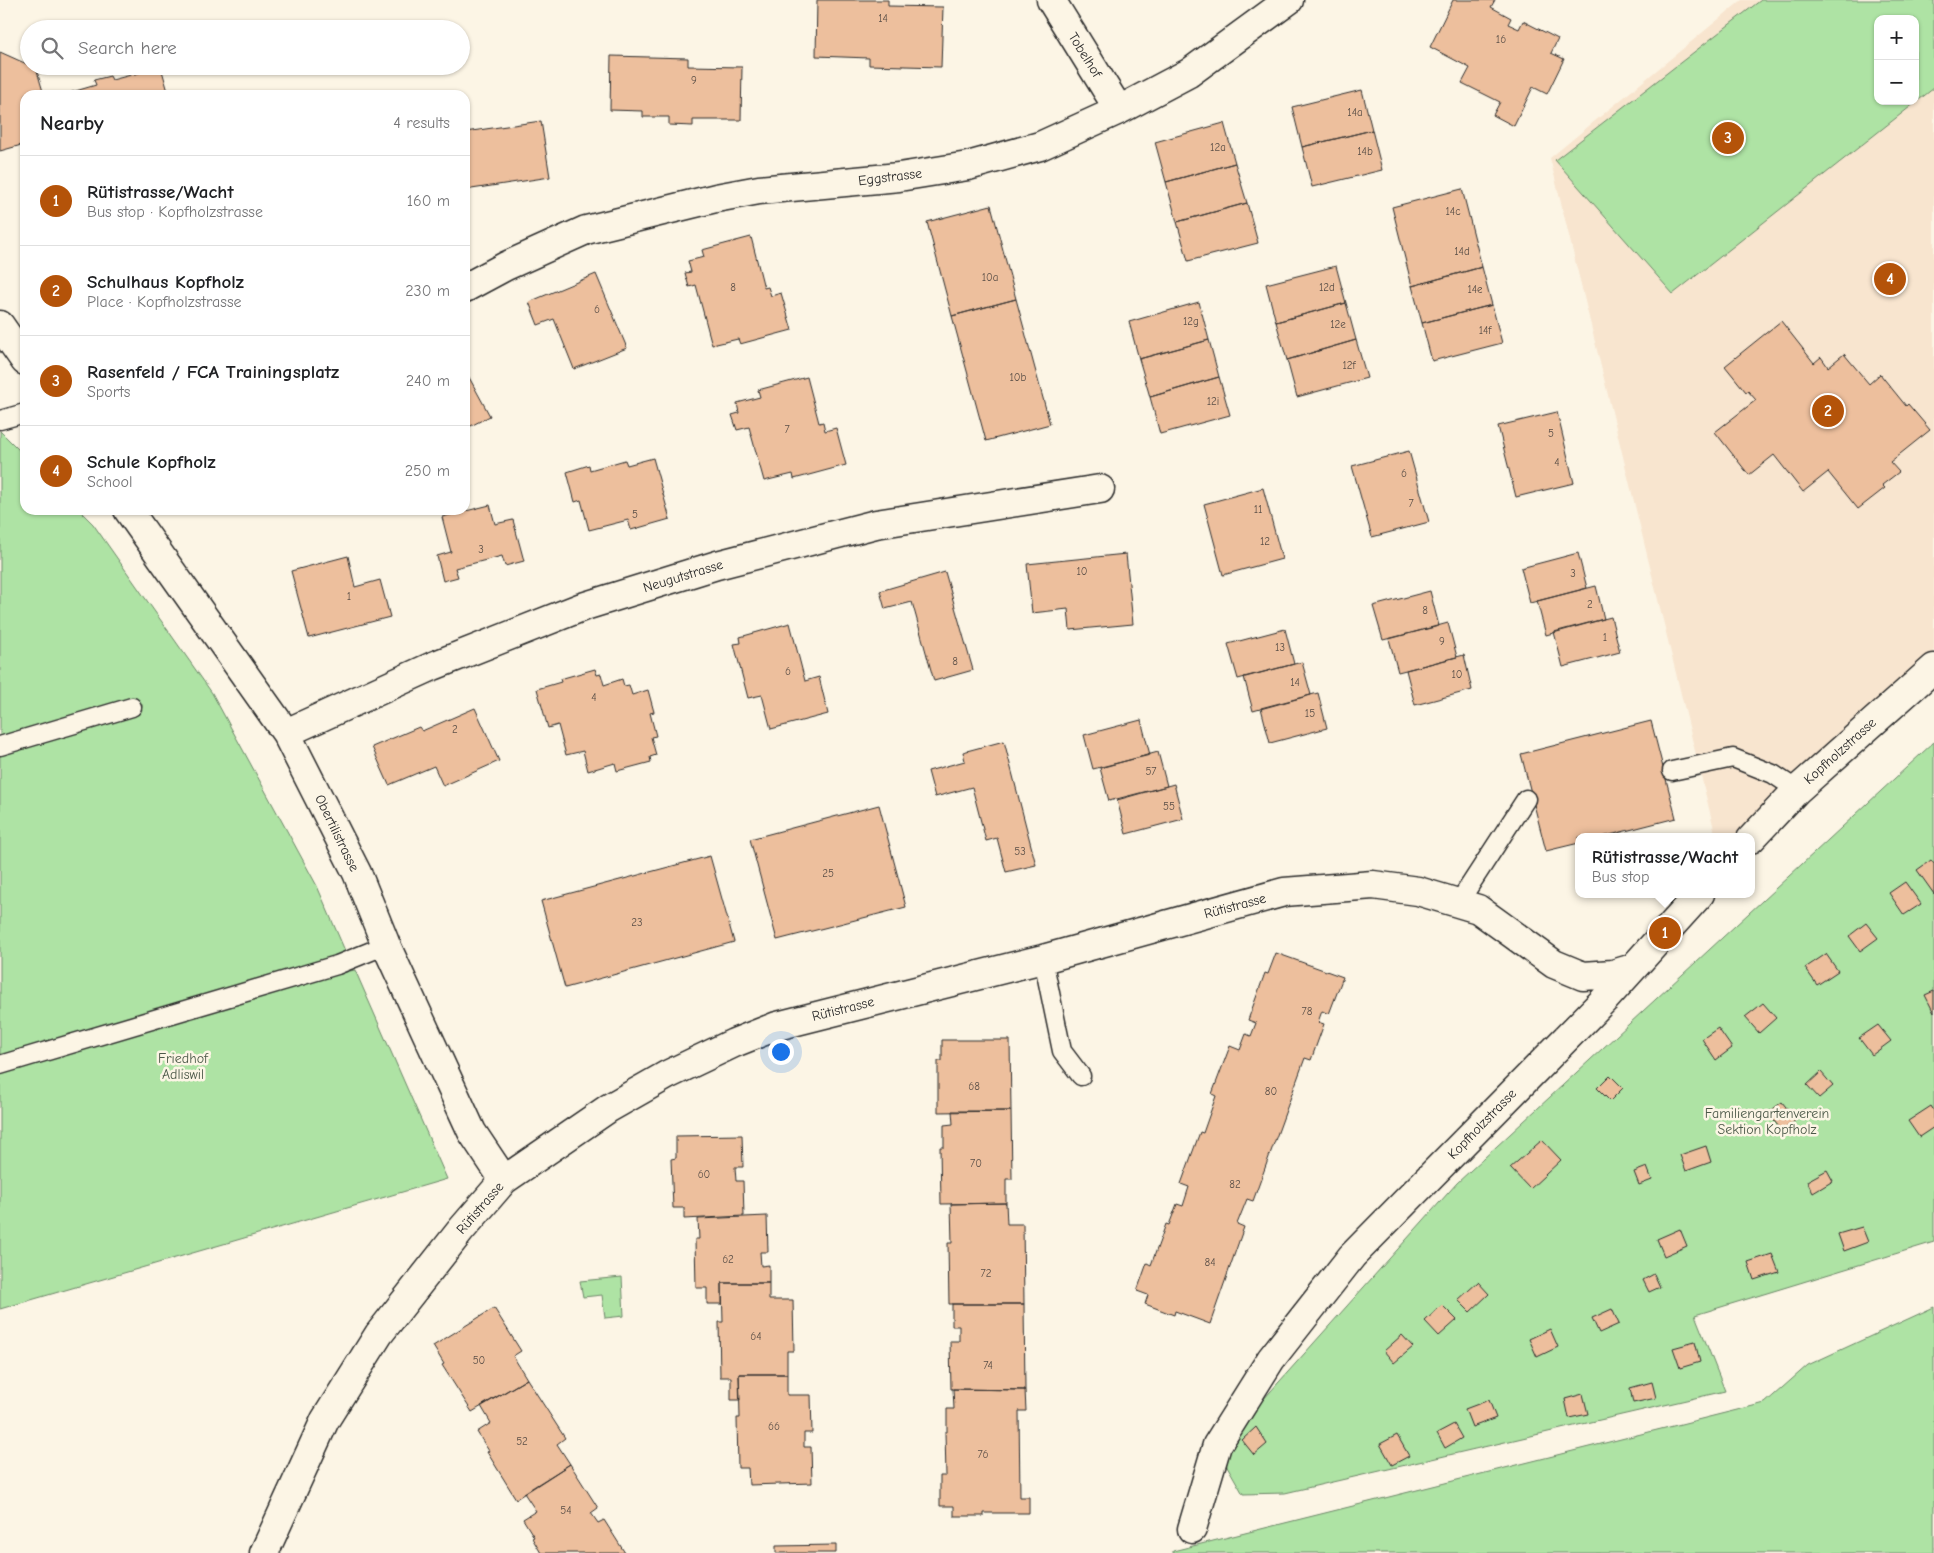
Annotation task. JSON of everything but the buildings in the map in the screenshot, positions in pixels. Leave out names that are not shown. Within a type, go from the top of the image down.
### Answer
[{"type":"street","name":"Tobelhof","points":[[1051,0],[1119,110]]},
{"type":"street","name":"Eggstrasse","points":[[470,285],[506,266],[586,230],[759,190],[899,177],[968,166],[1040,146],[1119,110],[1189,73],[1289,0]]},
{"type":"street","points":[[0,325],[20,354]]},
{"type":"street","name":"Neugutstrasse","points":[[286,732],[433,666],[582,607],[717,565],[876,524],[1100,489]]},
{"type":"street","name":"Obertilistrasse","points":[[132,515],[286,732],[357,873],[386,946],[472,1132],[504,1180]]},
{"type":"street","name":"Kopfholzstrasse","points":[[1755,835],[1797,790],[1934,668]]},
{"type":"street","name":"Rütistrasse","points":[[264,1553],[325,1420],[379,1334],[461,1230],[504,1180],[609,1108],[667,1075],[734,1043],[777,1026],[1043,959],[1284,892],[1373,885],[1418,891],[1478,909],[1554,964],[1583,976],[1613,974],[1634,968]]},
{"type":"street","name":"Kopfholzstrasse","points":[[1192,1529],[1217,1445],[1271,1359],[1352,1256],[1634,968],[1696,898]]},
{"type":"lane","points":[[0,420],[20,414]]},
{"type":"lane","points":[[0,746],[132,707]]},
{"type":"lane","points":[[1672,770],[1733,758],[1773,774],[1797,790]]},
{"type":"lane","points":[[1459,902],[1526,799]]},
{"type":"lane","points":[[0,1065],[337,965],[386,946]]},
{"type":"lane","points":[[1043,959],[1062,1051],[1081,1076]]},
{"type":"shaded area","points":[[1742,0],[1934,0],[1934,668],[1755,833],[1715,833],[1550,158]]},
{"type":"green space","points":[[1761,0],[1934,0],[1934,88],[1919,100],[1919,15],[1874,15],[1874,105],[1912,105],[1673,294],[1555,160]]},
{"type":"green space","name":"Friedhof Adliswil","points":[[0,431],[20,451],[20,515],[84,515],[93,524],[212,693],[317,886],[346,953],[340,973],[355,970],[447,1179],[0,1309]]},
{"type":"green space","name":"Familiengartenverein Sektion Kopfholz","points":[[1934,742],[1934,1242],[1695,1315],[1725,1391],[1285,1493],[1243,1494],[1226,1464],[1237,1429],[1457,1183]]},
{"type":"green space","points":[[622,1277],[624,1316],[605,1318],[602,1295],[583,1297],[580,1281]]},
{"type":"green space","points":[[1934,1307],[1934,1553],[1173,1553],[1173,1551],[1765,1403],[1808,1365]]},
{"type":"place","name":"Rasenfeld / FCA Trainingsplatz","points":[[1728,138]]},
{"type":"place","name":"Schule Kopfholz","points":[[1890,279]]},
{"type":"place","name":"Schulhaus Kopfholz","points":[[1828,411]]},
{"type":"place","name":"Rütistrasse/Wacht","points":[[1665,933]]}]
